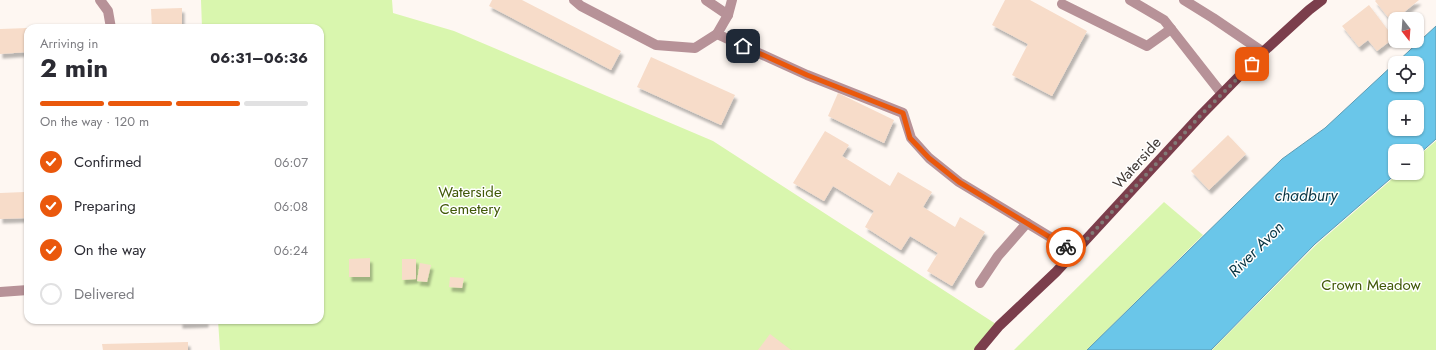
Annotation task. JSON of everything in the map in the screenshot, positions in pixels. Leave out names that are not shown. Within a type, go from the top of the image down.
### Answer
[{"type":"main road","name":"Waterside","points":[[979,350],[999,326],[1075,252],[1263,52],[1322,0]]},
{"type":"street","points":[[100,0],[108,11],[110,24]]},
{"type":"street","points":[[574,0],[581,6],[656,45],[695,48],[717,34],[728,16],[732,0]]},
{"type":"street","points":[[706,0],[728,16]]},
{"type":"street","points":[[1130,0],[1164,20],[1222,94]]},
{"type":"street","points":[[1184,0],[1263,52]]},
{"type":"street","points":[[1062,4],[1147,46],[1171,29]]},
{"type":"street","points":[[717,34],[807,75],[903,113],[910,138],[929,158],[959,182],[1075,252]]},
{"type":"street","points":[[980,283],[998,256],[1027,223]]},
{"type":"street","points":[[0,292],[24,290]]},
{"type":"green space","name":"Waterside Cemetery","points":[[201,0],[392,0],[393,13],[454,31],[713,141],[999,326],[979,350],[220,350],[218,324],[324,324],[324,24],[202,24]]},
{"type":"green space","name":"Crown Meadow","points":[[1436,141],[1436,350],[1212,350],[1316,245],[1391,180],[1424,180],[1424,151]]},
{"type":"green space","points":[[1164,202],[1203,235],[1087,350],[1014,350]]},
{"type":"water","name":"chadbury","points":[[1436,26],[1436,139],[1424,150],[1424,144],[1388,144],[1389,180],[1315,244],[1211,350],[1087,350],[1282,159],[1325,128],[1388,70],[1388,92],[1424,92],[1424,56],[1404,56],[1412,48],[1424,48],[1424,37]]},
{"type":"building","points":[[492,0],[522,0],[621,51],[611,70],[489,6]]},
{"type":"building","points":[[1005,0],[1030,0],[1087,31],[1052,96],[1012,75],[1028,44],[992,25]]},
{"type":"building","points":[[1419,0],[1404,12],[1388,12],[1388,17],[1375,1]]},
{"type":"building","points":[[1369,5],[1388,30],[1388,43],[1377,51],[1368,40],[1359,47],[1342,26]]},
{"type":"building","points":[[182,8],[182,24],[152,24],[151,9]]},
{"type":"building","points":[[24,28],[24,52],[0,54],[0,29]]},
{"type":"building","points":[[651,57],[735,95],[721,125],[637,87]]},
{"type":"building","points":[[838,93],[894,120],[884,143],[828,116]]},
{"type":"building","points":[[825,131],[849,145],[842,156],[890,186],[898,172],[932,192],[923,207],[955,227],[960,217],[985,232],[952,286],[927,271],[938,253],[910,236],[901,250],[865,227],[874,211],[833,186],[824,201],[793,183]]},
{"type":"building","points":[[1228,135],[1246,154],[1209,190],[1191,171]]},
{"type":"building","points":[[24,192],[24,218],[0,219],[0,193]]},
{"type":"building","points":[[370,258],[370,277],[349,277],[349,259]]},
{"type":"building","points":[[402,259],[416,259],[416,279],[402,280]]},
{"type":"building","points":[[420,263],[431,265],[427,282],[417,281]]},
{"type":"building","points":[[450,277],[464,278],[462,288],[449,287]]},
{"type":"building","points":[[770,334],[791,350],[758,350]]},
{"type":"building","points":[[188,342],[188,350],[103,350],[102,344]]},
{"type":"way so far","points":[[1066,247],[1075,252],[1202,114],[1252,64]]},
{"type":"route","points":[[743,46],[807,75],[903,113],[910,138],[929,158],[959,182],[1066,247]]},
{"type":"water label","name":"River Avon","points":[[1256,249]]}]
